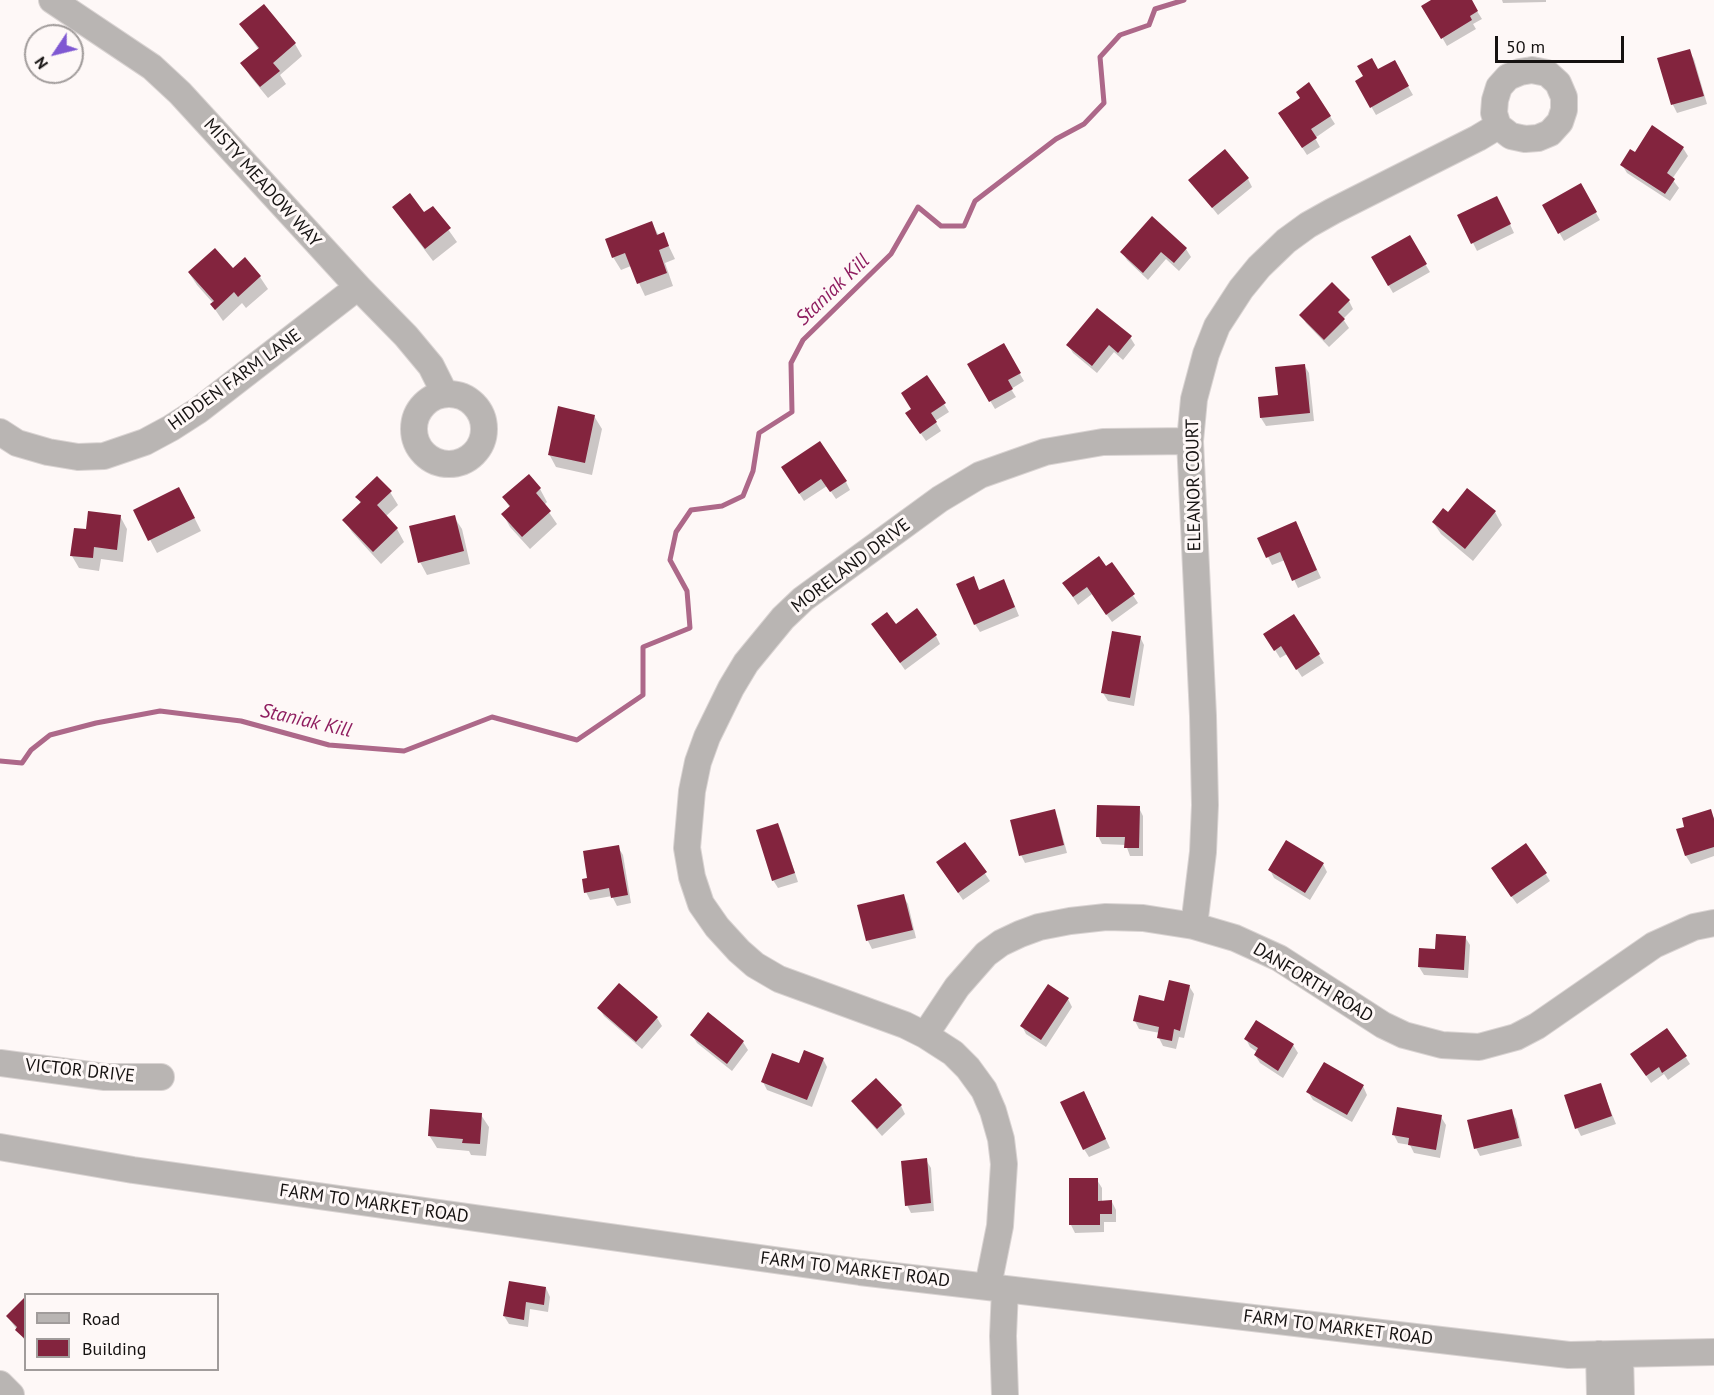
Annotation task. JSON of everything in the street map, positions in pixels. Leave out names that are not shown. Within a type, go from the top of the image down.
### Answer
[{"type":"street","name":"MISTY MEADOW WAY","points":[[52,0],[152,67],[180,93],[406,336],[435,374],[445,394]]},
{"type":"street","name":"ELEANOR COURT","points":[[1194,926],[1203,852],[1205,805],[1190,441],[1194,399],[1206,354],[1217,326],[1241,289],[1259,267],[1286,241],[1308,225],[1498,126]]},
{"type":"street","name":"HIDDEN FARM LANE","points":[[0,432],[17,443],[48,452],[78,457],[104,456],[145,442],[199,410],[358,287]]},
{"type":"street","name":"MORELAND DRIVE","points":[[1005,1395],[1003,1336],[997,1288],[1004,1164],[1001,1139],[989,1101],[968,1068],[953,1053],[925,1035],[905,1025],[778,979],[755,965],[739,951],[717,927],[701,904],[692,877],[687,848],[692,790],[698,762],[707,737],[731,688],[746,663],[783,618],[812,593],[940,499],[962,485],[1011,464],[1045,453],[1076,446],[1132,440],[1190,441]]},
{"type":"street","name":"DANFORTH ROAD","points":[[925,1035],[970,971],[993,949],[1020,934],[1049,925],[1106,917],[1143,918],[1194,926],[1235,938],[1279,958],[1383,1025],[1404,1035],[1442,1045],[1479,1047],[1516,1037],[1537,1026],[1654,945],[1694,927],[1714,923]]},
{"type":"street","name":"VICTOR DRIVE","points":[[0,1063],[105,1077],[161,1077]]},
{"type":"street","name":"FARM TO MARKET ROAD","points":[[0,1147],[133,1170],[860,1272],[1569,1355],[1714,1352]]},
{"type":"street","points":[[1600,1395],[1609,1354]]},
{"type":"street","points":[[1609,1354],[1621,1395]]},
{"type":"street","points":[[0,1384],[11,1395]]},
{"type":"building","points":[[1431,0],[1472,0],[1478,11],[1470,16],[1472,20],[1441,39],[1421,6]]},
{"type":"building","points":[[264,4],[296,43],[273,63],[280,71],[260,87],[240,63],[259,48],[239,24]]},
{"type":"building","points":[[1690,49],[1704,96],[1671,105],[1657,58]]},
{"type":"building","points":[[1372,58],[1378,69],[1395,60],[1409,86],[1370,108],[1355,81],[1363,76],[1357,66]]},
{"type":"building","points":[[1309,82],[1331,116],[1311,129],[1317,138],[1302,148],[1278,113],[1300,98],[1296,92]]},
{"type":"building","points":[[1652,125],[1684,147],[1667,173],[1675,179],[1665,194],[1620,165],[1630,149],[1635,152]]},
{"type":"building","points":[[1225,149],[1249,178],[1212,208],[1188,180]]},
{"type":"building","points":[[1581,183],[1597,212],[1558,234],[1542,205]]},
{"type":"building","points":[[410,193],[424,212],[433,206],[451,228],[425,249],[392,207]]},
{"type":"building","points":[[1497,196],[1511,224],[1471,244],[1457,215]]},
{"type":"building","points":[[1152,216],[1187,248],[1174,263],[1161,252],[1143,273],[1120,252]]},
{"type":"building","points":[[652,221],[657,235],[664,232],[669,246],[659,250],[667,273],[637,284],[625,253],[612,258],[605,239]]},
{"type":"building","points":[[1410,235],[1427,264],[1388,286],[1371,257]]},
{"type":"building","points":[[215,248],[233,268],[245,257],[261,276],[238,297],[234,292],[215,310],[210,304],[214,301],[188,272]]},
{"type":"building","points":[[1332,282],[1350,300],[1338,312],[1345,319],[1324,340],[1299,315]]},
{"type":"building","points":[[1097,308],[1132,336],[1118,353],[1109,345],[1092,366],[1066,345]]},
{"type":"building","points":[[1004,343],[1021,373],[1008,380],[1013,389],[989,402],[967,364]]},
{"type":"building","points":[[1305,364],[1310,413],[1260,418],[1258,397],[1278,395],[1275,367]]},
{"type":"building","points":[[927,375],[946,403],[931,413],[937,422],[920,434],[905,413],[911,409],[901,393]]},
{"type":"building","points":[[558,406],[595,415],[585,463],[548,455]]},
{"type":"building","points":[[820,441],[847,481],[830,492],[821,479],[799,494],[781,467]]},
{"type":"building","points":[[529,474],[541,488],[536,493],[551,511],[522,537],[501,514],[510,506],[502,497]]},
{"type":"building","points":[[377,476],[392,491],[377,505],[398,528],[373,552],[342,520],[361,502],[355,497]]},
{"type":"building","points":[[179,487],[195,518],[148,541],[133,510]]},
{"type":"building","points":[[1467,488],[1496,511],[1465,549],[1432,522],[1443,508],[1448,512]]},
{"type":"building","points":[[88,511],[121,515],[117,550],[94,547],[93,558],[70,556],[74,528],[86,529]]},
{"type":"building","points":[[455,515],[464,551],[418,563],[409,526]]},
{"type":"building","points":[[1296,521],[1317,570],[1292,581],[1280,552],[1266,558],[1257,538]]},
{"type":"building","points":[[1099,556],[1106,566],[1112,562],[1135,594],[1106,615],[1087,587],[1073,597],[1062,583]]},
{"type":"building","points":[[974,576],[979,590],[1004,579],[1015,607],[974,625],[956,584]]},
{"type":"building","points":[[917,608],[937,635],[900,663],[871,624],[887,612],[896,624]]},
{"type":"building","points":[[1294,614],[1320,654],[1296,670],[1281,646],[1274,651],[1263,634]]},
{"type":"building","points":[[1112,631],[1141,636],[1130,698],[1101,693]]},
{"type":"building","points":[[1097,805],[1140,806],[1139,848],[1124,848],[1125,837],[1096,837]]},
{"type":"building","points":[[1055,809],[1064,845],[1019,856],[1010,820]]},
{"type":"building","points":[[1711,809],[1714,819],[1714,847],[1685,856],[1676,829],[1684,827],[1682,818]]},
{"type":"building","points":[[778,823],[795,873],[772,881],[756,830]]},
{"type":"building","points":[[1286,840],[1324,863],[1305,893],[1268,870]]},
{"type":"building","points":[[965,842],[987,872],[958,893],[936,862]]},
{"type":"building","points":[[1526,843],[1547,873],[1511,897],[1491,868]]},
{"type":"building","points":[[619,845],[628,895],[611,898],[609,888],[584,893],[582,879],[587,878],[583,851]]},
{"type":"building","points":[[904,894],[913,930],[866,941],[857,905]]},
{"type":"building","points":[[1436,934],[1466,936],[1464,970],[1418,967],[1419,948],[1435,949]]},
{"type":"building","points":[[1169,980],[1190,985],[1180,1031],[1174,1029],[1172,1041],[1157,1038],[1159,1027],[1133,1021],[1139,995],[1164,1001]]},
{"type":"building","points":[[619,983],[658,1017],[636,1042],[597,1008]]},
{"type":"building","points":[[1048,984],[1069,998],[1041,1040],[1020,1026]]},
{"type":"building","points":[[708,1012],[744,1041],[727,1064],[690,1035]]},
{"type":"building","points":[[1256,1020],[1294,1044],[1278,1071],[1254,1055],[1258,1048],[1244,1039]]},
{"type":"building","points":[[1667,1028],[1687,1056],[1662,1073],[1659,1067],[1646,1076],[1630,1054]]},
{"type":"building","points":[[804,1050],[824,1058],[807,1100],[761,1082],[772,1053],[799,1063]]},
{"type":"building","points":[[1324,1062],[1364,1085],[1347,1115],[1306,1092]]},
{"type":"building","points":[[876,1078],[902,1105],[877,1129],[851,1101]]},
{"type":"building","points":[[1601,1083],[1612,1116],[1575,1129],[1564,1095]]},
{"type":"building","points":[[1084,1091],[1106,1139],[1083,1150],[1060,1102]]},
{"type":"building","points":[[1397,1107],[1442,1115],[1436,1150],[1408,1145],[1409,1138],[1392,1135]]},
{"type":"building","points":[[430,1109],[482,1113],[480,1144],[462,1143],[463,1139],[428,1136]]},
{"type":"building","points":[[1512,1109],[1519,1138],[1474,1149],[1467,1120]]},
{"type":"building","points":[[927,1158],[931,1203],[905,1206],[901,1161]]},
{"type":"building","points":[[1069,1178],[1098,1178],[1098,1201],[1112,1200],[1112,1214],[1100,1214],[1100,1225],[1069,1225]]},
{"type":"building","points":[[509,1281],[546,1287],[544,1305],[526,1302],[524,1320],[503,1316]]},
{"type":"building","points":[[24,1298],[24,1338],[15,1330],[17,1327],[6,1316]]},
{"type":"waterway","name":"Staniak Kill","points":[[0,761],[22,763],[31,750],[50,735],[96,723],[160,711],[241,721],[329,745],[404,751],[492,717],[577,740],[643,695],[643,647],[690,628],[687,591],[670,560],[676,532],[691,510],[722,506],[743,496],[753,471],[759,433],[792,412],[791,363],[803,340],[891,254],[918,207],[941,226],[964,226],[975,201],[1056,139],[1084,124],[1104,103],[1100,57],[1120,35],[1149,25],[1155,9],[1184,0]]}]
